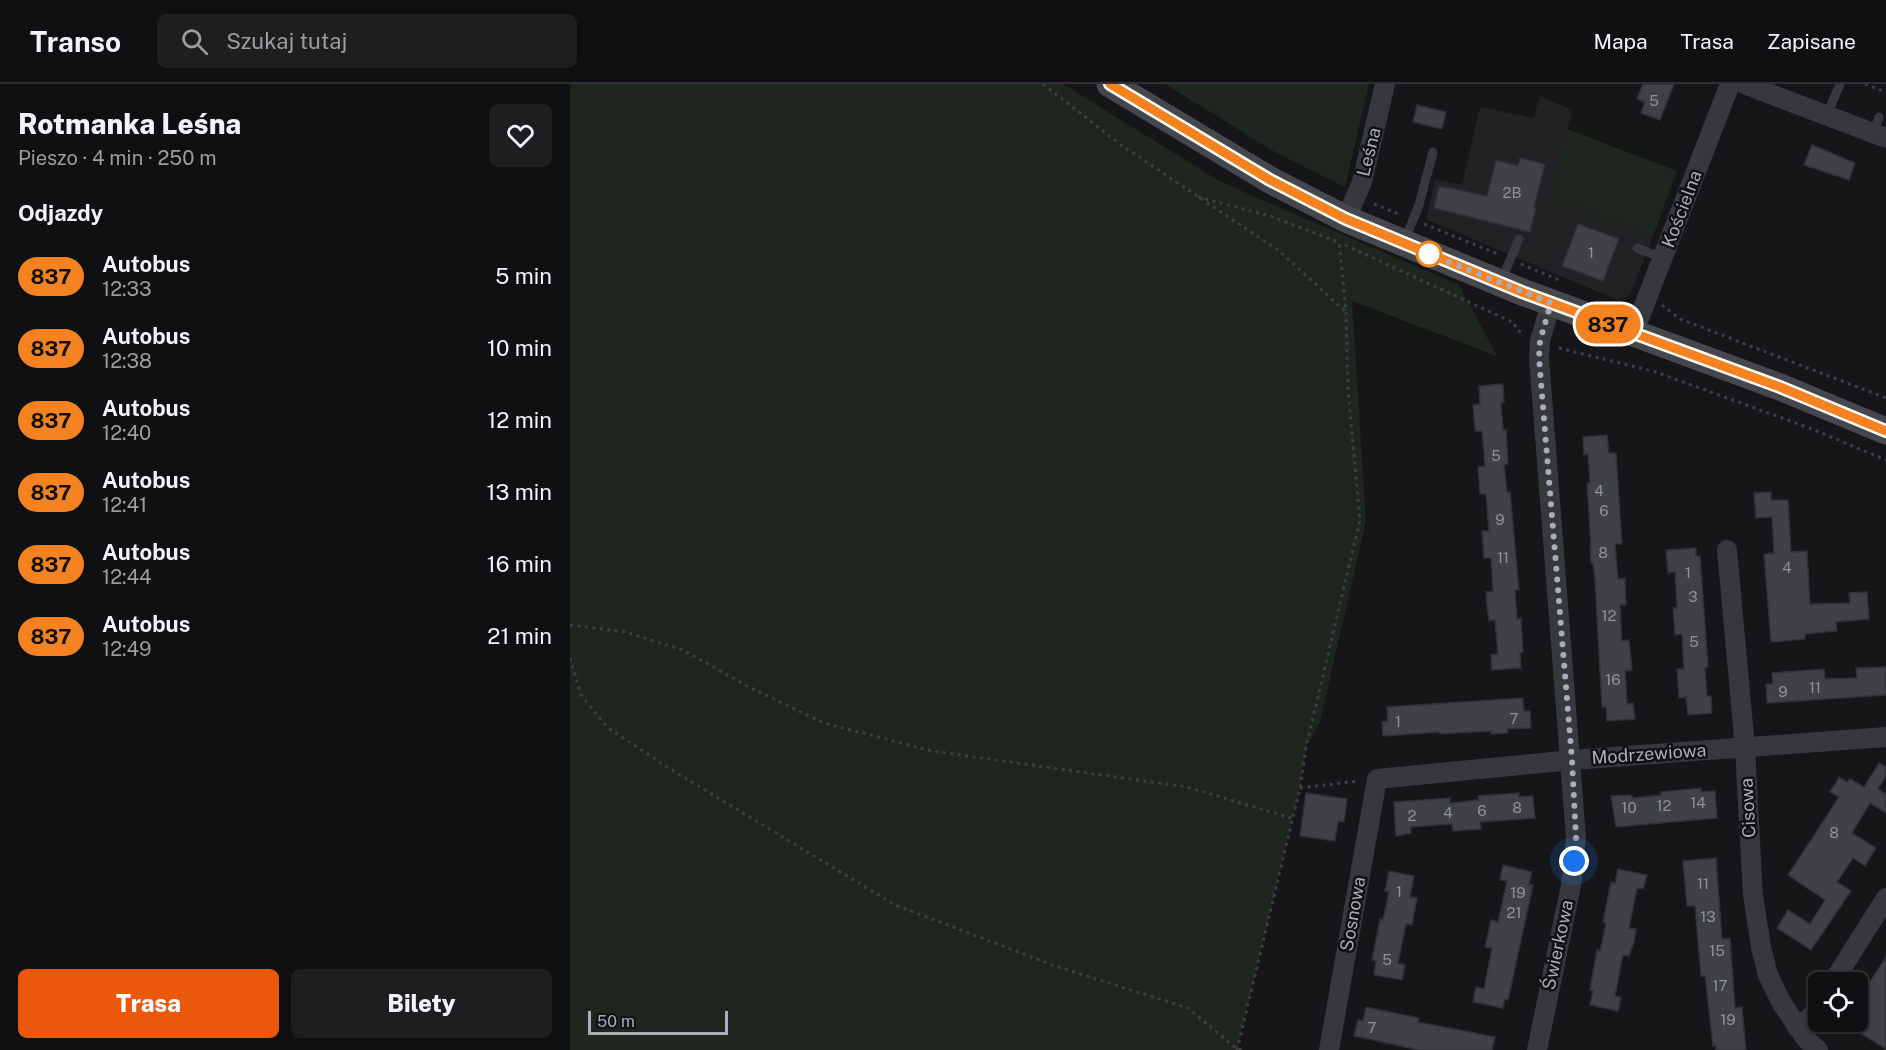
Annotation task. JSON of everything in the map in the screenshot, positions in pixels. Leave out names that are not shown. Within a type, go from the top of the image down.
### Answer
[{"type":"main road","points":[[1110,84],[1270,180],[1342,230],[1505,271],[1559,293],[1634,334],[1780,387],[1886,431]]},
{"type":"street","name":"Leśna","points":[[1342,230],[1362,182],[1385,84]]},
{"type":"street","name":"Kościelna","points":[[1634,334],[1730,84]]},
{"type":"street","points":[[1744,84],[1827,115],[1879,129]]},
{"type":"street","name":"Świerkowa","points":[[1537,1050],[1570,885],[1576,838],[1572,760],[1539,358],[1540,341],[1559,293]]},
{"type":"street","name":"Cisowa","points":[[1727,550],[1745,748],[1753,895],[1761,947],[1768,975],[1797,1027],[1818,1050]]},
{"type":"street","name":"Modrzewiowa","points":[[1377,779],[1572,760],[1886,737]]},
{"type":"street","name":"Sosnowa","points":[[1329,1050],[1377,779]]},
{"type":"street","points":[[1839,972],[1886,898]]},
{"type":"street","points":[[1797,1027],[1808,1019]]},
{"type":"lane","points":[[1827,115],[1840,84]]},
{"type":"lane","points":[[1403,244],[1419,205],[1433,152]]},
{"type":"lane","points":[[1505,271],[1519,239]]},
{"type":"lane","points":[[1637,248],[1663,258]]},
{"type":"path","points":[[1043,84],[1121,145],[1278,250],[1346,312]]},
{"type":"path","points":[[1865,84],[1886,92]]},
{"type":"path","points":[[1362,182],[1371,186],[1369,196],[1374,203],[1413,219],[1505,271],[1559,293]]},
{"type":"path","points":[[1198,197],[1270,216],[1342,230],[1514,323],[1517,330],[1540,341],[1656,372],[1812,429],[1886,460]]},
{"type":"path","points":[[570,658],[581,694],[607,727],[667,767],[895,905],[1054,966],[1188,1008],[1238,1050],[1360,520],[1348,390],[1342,230]]},
{"type":"path","points":[[1647,298],[1659,302],[1680,319],[1886,398]]},
{"type":"path","points":[[570,625],[626,632],[683,650],[749,687],[824,723],[932,751],[1187,787],[1292,818]]},
{"type":"path","points":[[1300,788],[1377,779]]},
{"type":"shaded area","points":[[570,84],[1063,84],[1221,182],[1459,285],[1497,356],[1352,301],[1366,521],[1320,722],[1306,747],[1300,788],[1237,1050],[570,1050]]},
{"type":"shaded area","points":[[1165,84],[1369,84],[1345,187],[1275,152]]},
{"type":"shaded area","points":[[1540,96],[1572,110],[1551,196],[1653,236],[1630,295],[1617,300],[1426,219],[1435,179],[1462,185],[1480,107],[1534,118]]},
{"type":"shaded area","points":[[1567,129],[1677,171],[1653,236],[1551,196]]},
{"type":"building","points":[[1643,84],[1674,84],[1660,120],[1641,113],[1645,102],[1637,99]]},
{"type":"building","points":[[1417,105],[1446,112],[1442,129],[1413,122]]},
{"type":"building","points":[[1812,145],[1855,163],[1849,180],[1804,165]]},
{"type":"building","points":[[1520,158],[1545,164],[1530,232],[1434,208],[1439,186],[1487,196],[1496,160],[1518,166]]},
{"type":"building","points":[[1578,224],[1619,239],[1603,281],[1562,266]]},
{"type":"building","points":[[1503,384],[1504,402],[1501,402],[1503,430],[1506,430],[1508,464],[1504,465],[1507,492],[1510,492],[1519,590],[1515,590],[1517,619],[1521,618],[1523,652],[1520,653],[1521,668],[1492,670],[1491,655],[1498,654],[1495,620],[1489,621],[1487,606],[1486,592],[1493,591],[1491,558],[1484,558],[1482,531],[1489,531],[1486,494],[1480,494],[1478,467],[1485,466],[1482,431],[1475,431],[1473,405],[1480,404],[1479,386]]},
{"type":"building","points":[[1607,435],[1609,453],[1616,453],[1622,544],[1615,544],[1618,579],[1625,578],[1626,605],[1620,605],[1622,641],[1629,640],[1632,670],[1625,671],[1627,704],[1633,703],[1635,719],[1607,721],[1606,707],[1602,707],[1595,581],[1590,545],[1588,454],[1584,455],[1583,437]]},
{"type":"building","points":[[1771,492],[1771,500],[1788,500],[1791,552],[1807,551],[1810,604],[1850,603],[1849,593],[1867,592],[1869,619],[1836,622],[1837,631],[1805,634],[1805,639],[1771,642],[1764,554],[1774,553],[1772,517],[1756,518],[1754,493]]},
{"type":"building","points":[[1696,548],[1696,556],[1700,556],[1708,667],[1705,668],[1707,696],[1711,696],[1712,713],[1688,715],[1686,697],[1679,698],[1677,669],[1684,669],[1682,634],[1675,635],[1673,608],[1677,608],[1675,572],[1668,573],[1666,550]]},
{"type":"building","points":[[1886,667],[1886,695],[1767,703],[1766,684],[1773,684],[1772,673],[1824,669],[1825,679],[1857,678],[1856,668]]},
{"type":"building","points":[[1523,698],[1524,711],[1530,711],[1531,728],[1507,729],[1508,733],[1491,734],[1491,731],[1383,736],[1382,722],[1388,721],[1387,707]]},
{"type":"building","points":[[1879,763],[1886,767],[1886,776],[1878,789],[1886,794],[1886,813],[1870,803],[1852,833],[1876,848],[1865,866],[1853,858],[1837,882],[1851,891],[1811,950],[1777,928],[1788,910],[1810,924],[1825,900],[1788,875],[1839,797],[1830,792],[1839,777],[1847,782],[1850,779],[1864,787]]},
{"type":"building","points":[[1701,788],[1701,792],[1715,791],[1717,818],[1616,827],[1611,796],[1632,795],[1632,798]]},
{"type":"building","points":[[1306,793],[1347,799],[1344,822],[1338,821],[1335,841],[1300,836]]},
{"type":"building","points":[[1519,793],[1519,797],[1533,796],[1535,818],[1480,822],[1481,829],[1453,831],[1452,824],[1411,827],[1411,833],[1396,836],[1394,802],[1450,798],[1450,803],[1479,800],[1478,796]]},
{"type":"building","points":[[1716,858],[1722,939],[1730,938],[1735,1008],[1742,1007],[1746,1050],[1716,1050],[1716,1046],[1713,1046],[1705,976],[1701,976],[1695,906],[1687,906],[1683,861]]},
{"type":"building","points":[[1503,865],[1532,872],[1529,885],[1533,885],[1508,1000],[1505,999],[1503,1008],[1473,1002],[1476,987],[1484,989],[1492,948],[1485,947],[1491,920],[1498,922],[1507,881],[1500,880]]},
{"type":"building","points":[[1618,869],[1647,875],[1643,889],[1637,888],[1629,928],[1636,929],[1634,942],[1629,956],[1623,955],[1615,996],[1621,997],[1618,1011],[1590,1005],[1593,991],[1590,990],[1597,950],[1600,951],[1606,923],[1603,922],[1611,882],[1615,883]]},
{"type":"building","points":[[1389,871],[1414,876],[1410,897],[1417,898],[1412,925],[1406,924],[1398,963],[1405,965],[1402,980],[1374,975],[1376,961],[1372,960],[1380,919],[1383,920],[1389,892],[1385,891]]},
{"type":"building","points":[[1886,957],[1886,1049],[1859,1032],[1868,1032],[1868,985]]},
{"type":"building","points":[[1366,1007],[1419,1018],[1418,1022],[1495,1037],[1492,1050],[1419,1050],[1354,1036],[1358,1020],[1363,1021]]},
{"type":"bus line","name":"837","points":[[1110,84],[1270,180],[1346,219],[1522,292],[1780,387],[1886,431]]},
{"type":"route","points":[[1429,254],[1551,303],[1540,341],[1539,358],[1572,760],[1576,838],[1574,861]]}]
